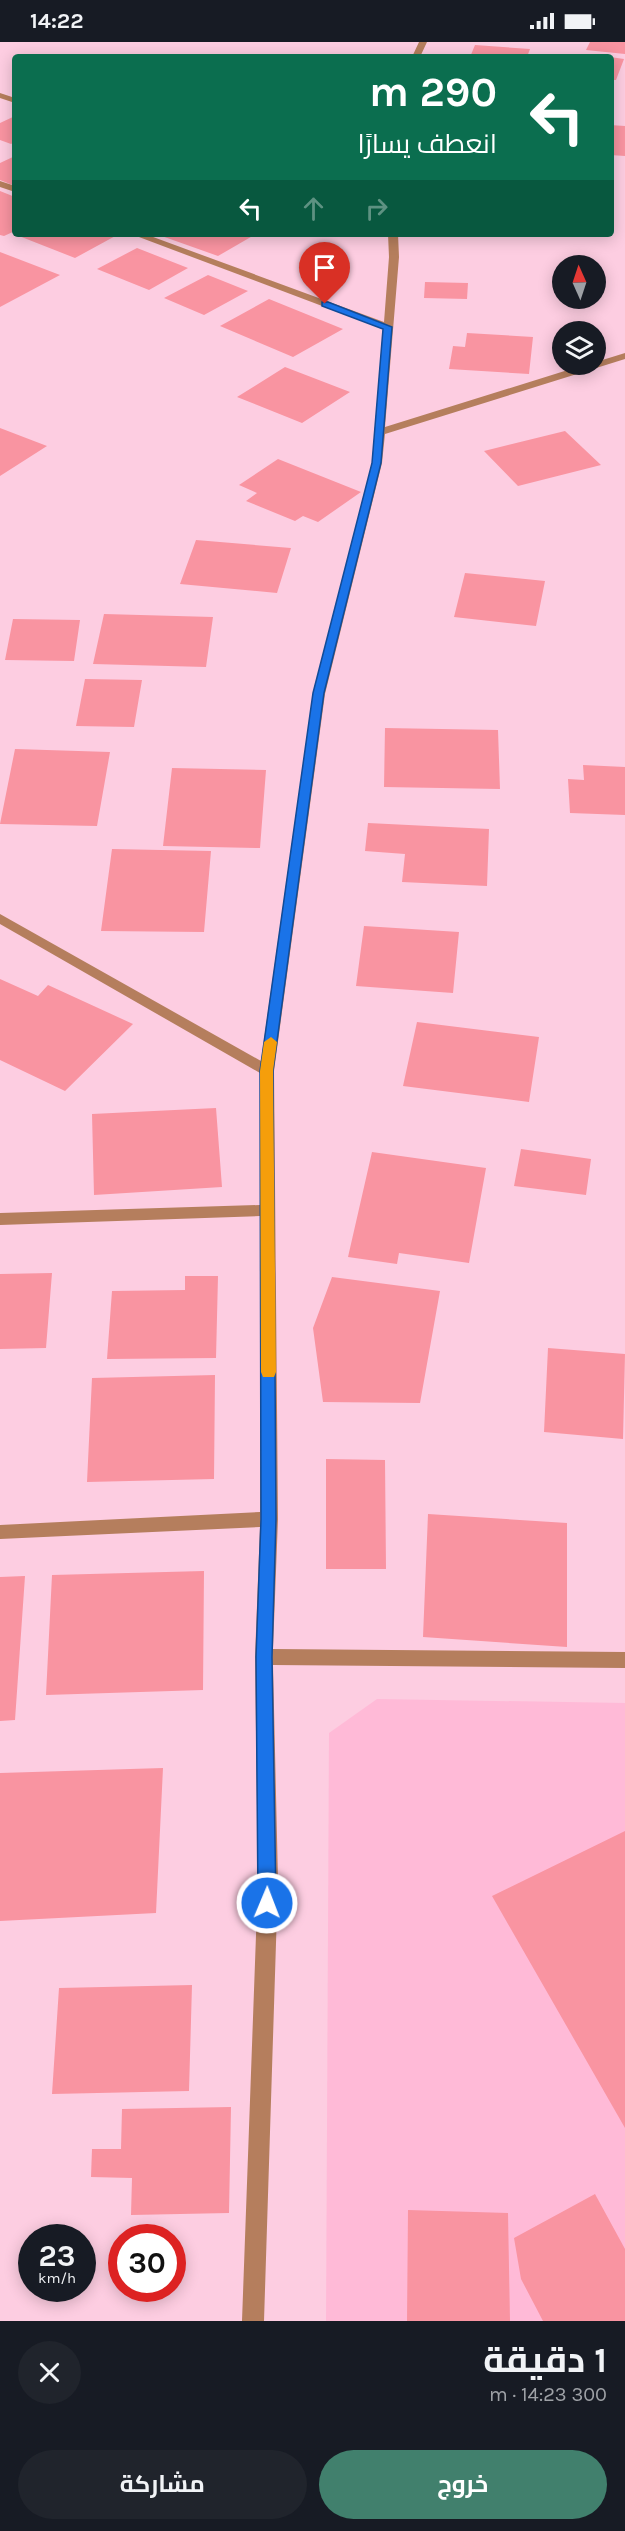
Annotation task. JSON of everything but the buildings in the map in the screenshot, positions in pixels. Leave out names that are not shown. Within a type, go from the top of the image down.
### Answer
[{"type":"street","points":[[144,237],[388,327]]},
{"type":"street","points":[[253,2321],[268,1880],[264,1657],[269,1519],[267,1071],[318,693],[377,463],[394,256],[393,237]]},
{"type":"street","points":[[379,432],[625,356]]},
{"type":"street","points":[[0,918],[267,1071]]},
{"type":"street","points":[[0,1220],[268,1210]]},
{"type":"street","points":[[0,1532],[269,1519]]},
{"type":"street","points":[[264,1657],[625,1660]]},
{"type":"shaded area","points":[[377,1699],[625,1703],[625,2321],[326,2321],[329,1733]]},
{"type":"slow traffic","points":[[268,1372],[267,1071],[271,1042]]},
{"type":"route","points":[[267,1903],[264,1657],[269,1519],[267,1071],[318,693],[377,463],[388,327],[325,304]]}]
